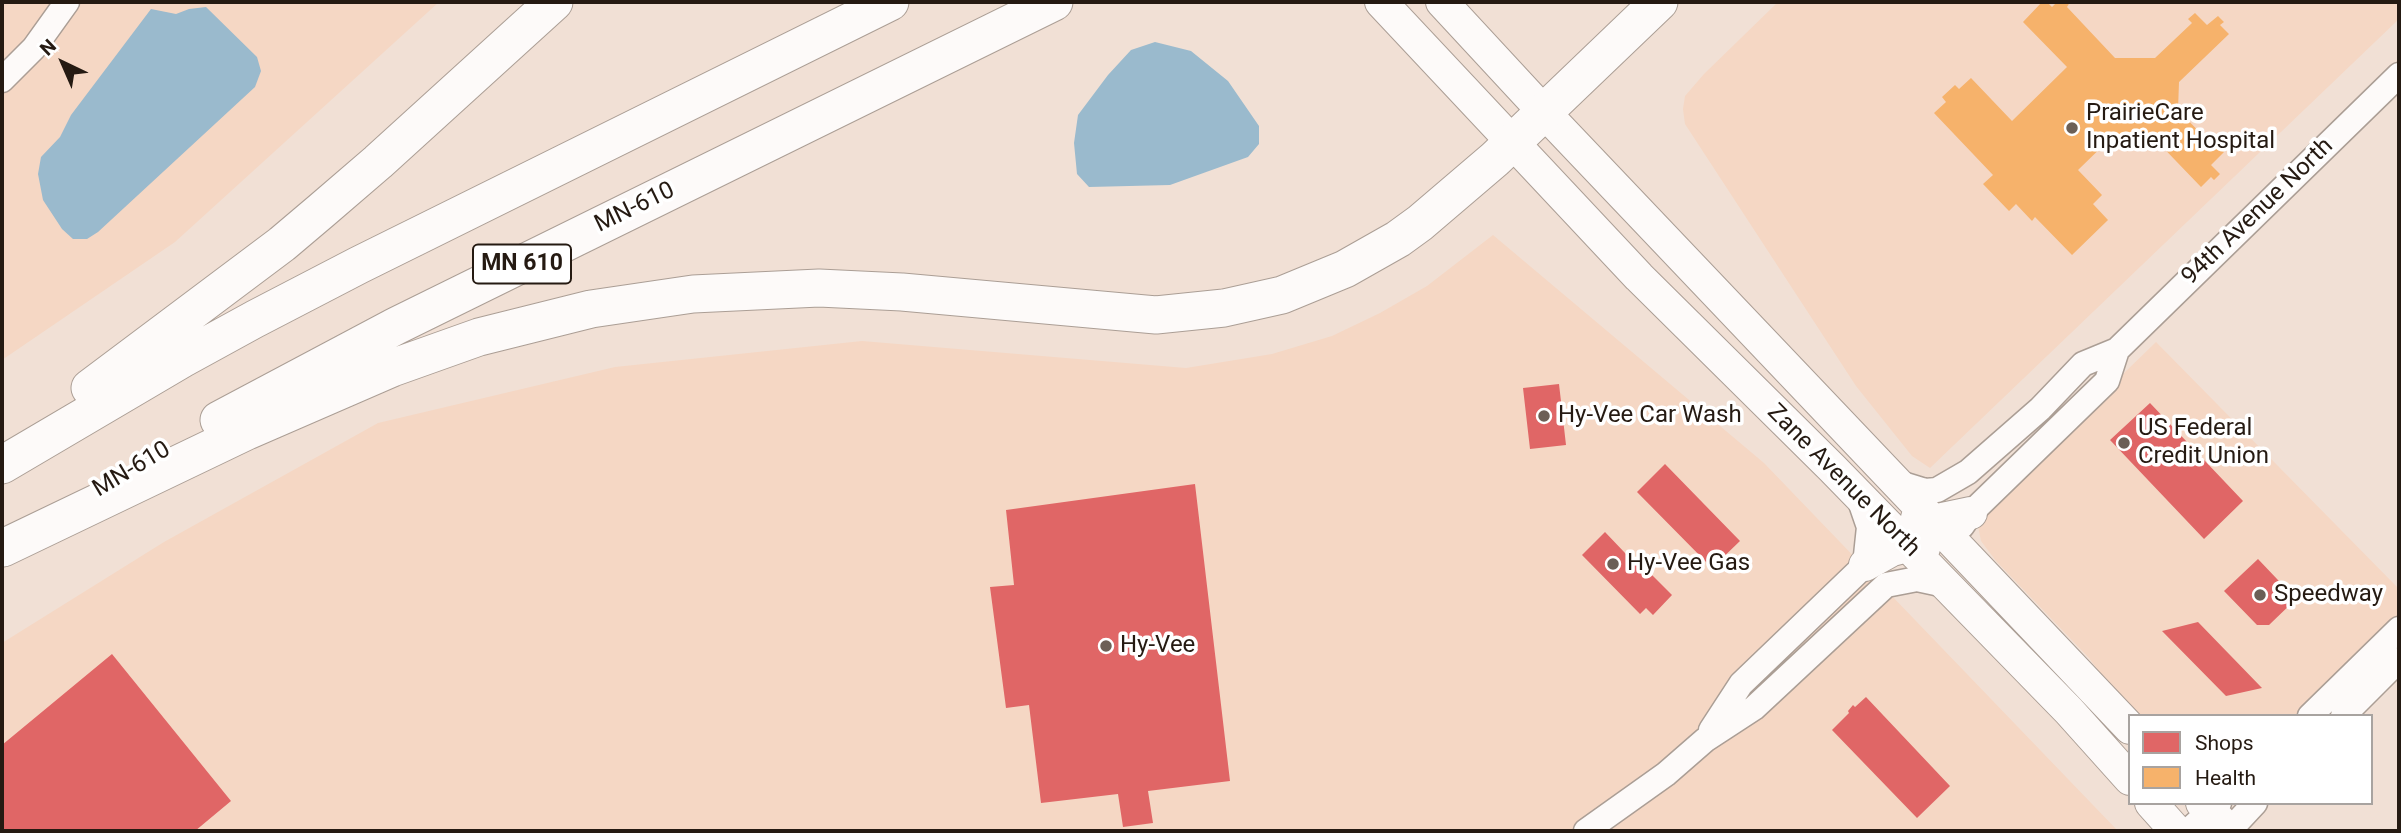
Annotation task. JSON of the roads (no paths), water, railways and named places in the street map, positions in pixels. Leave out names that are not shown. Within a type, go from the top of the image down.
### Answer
[{"type":"highway","points":[[282,243],[314,204],[366,149],[522,2]]},
{"type":"highway","points":[[2,447],[118,368],[282,243],[379,162],[554,2]]},
{"type":"highway","name":"MN 610","points":[[2,465],[255,319],[890,2]]},
{"type":"highway","name":"MN-610","points":[[2,548],[187,438],[344,352],[1054,2]]},
{"type":"highway","points":[[2,548],[247,431],[393,368],[479,337],[591,309],[693,294],[819,288],[901,292],[1156,315],[1223,309],[1255,302],[1313,283],[1345,269],[1398,239],[1444,204],[1659,2]]},
{"type":"main road","name":"Zane Avenue North","points":[[1381,2],[1644,282],[2069,711],[2128,777]]},
{"type":"main road","name":"Zane Avenue North","points":[[1442,2],[2128,726]]},
{"type":"main road","points":[[1644,282],[1768,386],[1883,497],[1905,514],[1933,521],[1971,513]]},
{"type":"main road","points":[[1866,565],[1892,550],[1907,546],[1925,548],[1941,556],[1970,580],[2020,632],[2078,674]]},
{"type":"main road","points":[[2153,805],[2176,831]]},
{"type":"street","points":[[2,80],[34,48],[67,2]]},
{"type":"street","name":"94th Avenue North","points":[[2117,350],[2399,75]]},
{"type":"street","points":[[1896,482],[1926,491],[1947,485],[1968,472],[2040,410],[2083,364],[2117,350]]},
{"type":"street","points":[[1957,546],[1958,533],[1971,513],[2107,381],[2117,350]]},
{"type":"street","points":[[1705,740],[1741,684],[1866,565],[1869,527],[1858,496]]},
{"type":"street","points":[[1586,831],[1666,774],[1705,740],[1754,708],[1886,585],[1917,579],[1945,585]]},
{"type":"street","points":[[2312,714],[2399,629]]},
{"type":"street","points":[[2345,714],[2399,660]]},
{"type":"street","points":[[2215,820],[2250,805]]},
{"type":"water","points":[[206,7],[257,57],[261,71],[255,87],[98,232],[87,239],[73,239],[62,229],[43,200],[38,174],[41,157],[60,137],[71,115],[151,9],[176,14]]},
{"type":"water","points":[[1155,42],[1191,51],[1228,81],[1259,126],[1259,144],[1248,157],[1170,185],[1089,187],[1077,174],[1074,143],[1078,115],[1131,50]]},
{"type":"place","name":"PrairieCare Inpatient Hospital","points":[[2072,128]]},
{"type":"place","name":"Hy-Vee Car Wash","points":[[1544,416]]},
{"type":"place","name":"US Federal Credit Union","points":[[2124,443]]},
{"type":"place","name":"Hy-Vee Gas","points":[[1613,564]]},
{"type":"place","name":"Speedway","points":[[2260,595]]},
{"type":"place","name":"Hy-Vee","points":[[1106,646]]}]
